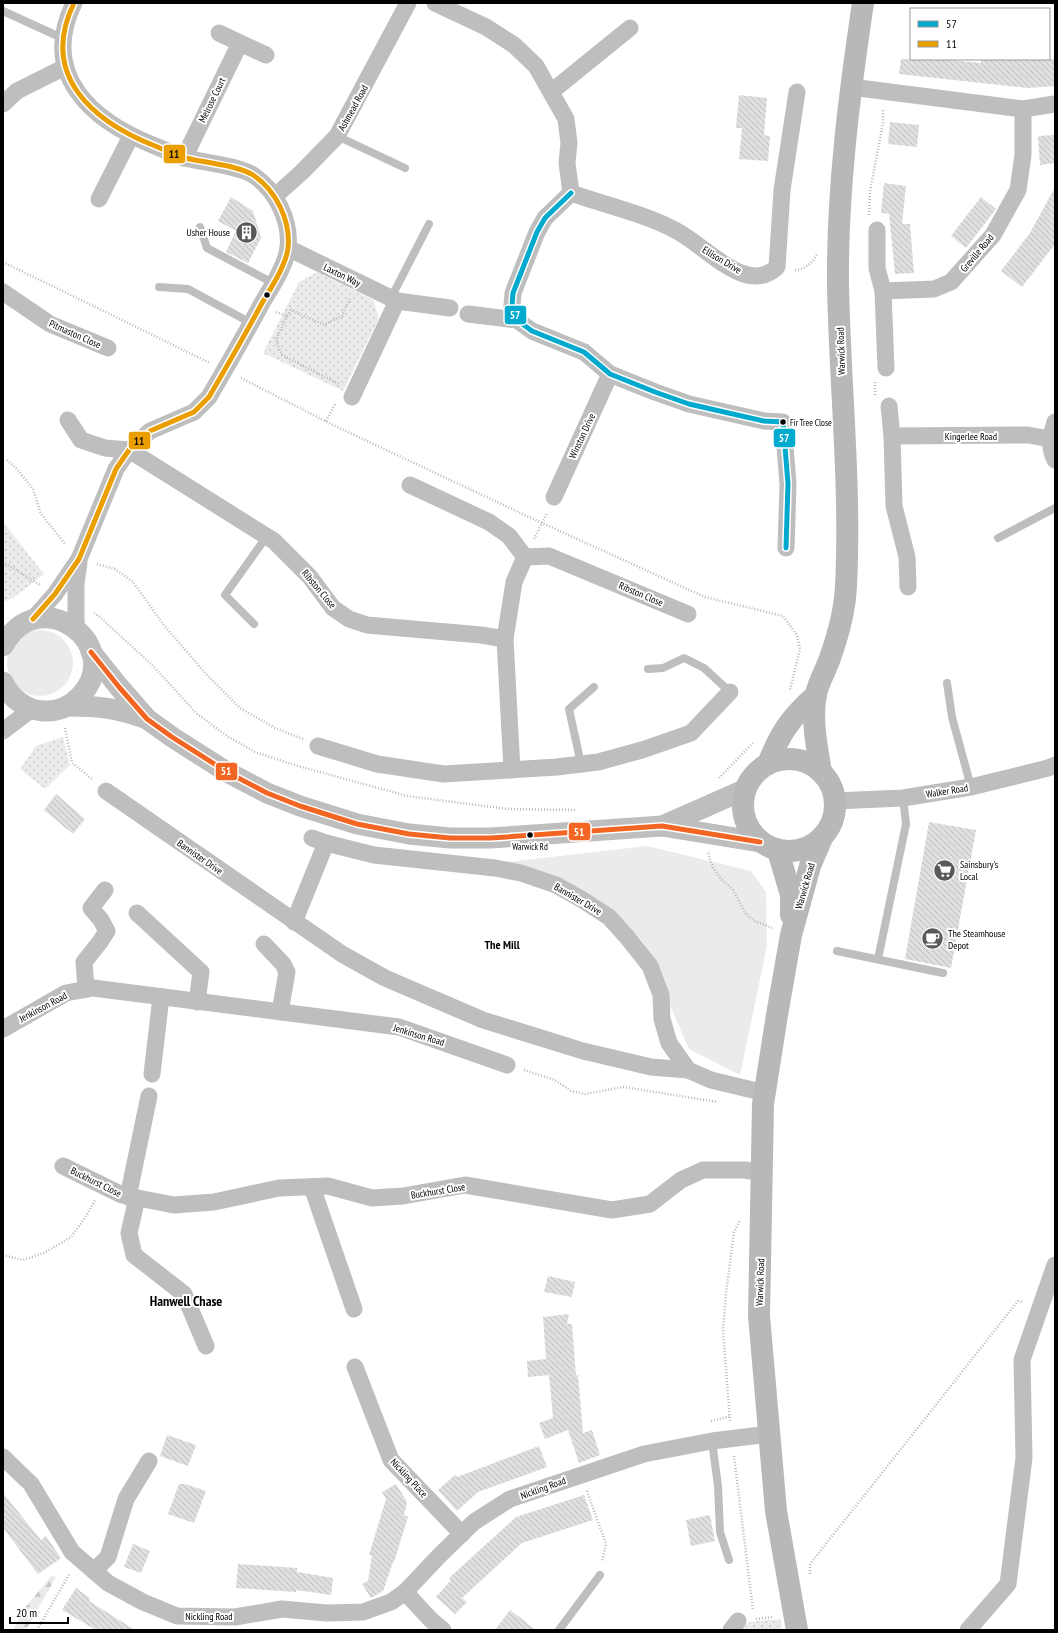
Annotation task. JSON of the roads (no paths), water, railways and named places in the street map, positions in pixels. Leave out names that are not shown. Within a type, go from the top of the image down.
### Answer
[{"type":"main road","name":"Warwick Road","points":[[821,772],[814,730],[816,694],[832,654],[842,623],[846,588],[848,517],[838,285],[840,212],[851,87],[863,3]]},
{"type":"main road","name":"Warwick Road","points":[[768,764],[775,745],[797,711],[816,694]]},
{"type":"main road","points":[[796,759],[809,764],[821,772],[828,780],[833,790],[835,815],[830,827],[822,838],[810,846],[796,851],[769,847],[750,831],[744,818],[743,803],[746,789],[758,770],[768,764],[781,760],[796,759]]},
{"type":"main road","name":"Warwick Road","points":[[796,1622],[776,1511],[759,1316],[763,1104],[791,934],[810,866],[822,838]]},
{"type":"main road","name":"Warwick Road","points":[[769,847],[791,895],[791,934]]},
{"type":"street","points":[[3,646],[18,626],[55,594],[79,559],[116,469],[129,450],[150,431],[194,412],[209,397],[262,304],[288,248],[283,214],[275,196],[252,175],[230,166],[184,158],[131,136],[95,112],[78,95],[65,67],[62,38],[67,17],[74,3]]},
{"type":"street","name":"Ashmead Road","points":[[275,196],[302,172],[337,136],[408,3]]},
{"type":"street","points":[[435,3],[486,27],[514,45],[536,66],[566,118],[569,143],[567,163],[571,193],[545,218],[537,232],[513,293],[512,306],[517,320]]},
{"type":"street","points":[[551,92],[630,28]]},
{"type":"street","points":[[219,33],[266,55]]},
{"type":"street","name":"Melrose Court","points":[[184,158],[240,43]]},
{"type":"street","points":[[3,104],[17,90],[65,67]]},
{"type":"street","points":[[851,87],[1023,109],[1055,104]]},
{"type":"street","name":"Ellison Drive","points":[[571,193],[655,221],[676,230],[721,262],[741,273],[758,277],[771,272],[777,267],[782,190],[797,92]]},
{"type":"street","name":"Greville Road","points":[[883,291],[934,289],[952,282],[993,235],[1018,190],[1023,155],[1023,109]]},
{"type":"street","points":[[99,199],[131,136]]},
{"type":"street","points":[[873,225],[877,268],[883,291],[886,368]]},
{"type":"street","name":"Laxton Way","points":[[288,248],[394,299],[450,308]]},
{"type":"street","name":"Pitmaston Close","points":[[3,292],[50,324],[108,348]]},
{"type":"street","points":[[343,395],[394,299]]},
{"type":"street","points":[[468,314],[517,320],[532,331],[584,352],[610,374],[689,404],[764,421],[783,422],[788,484],[786,548]]},
{"type":"street","name":"Winston Drive","points":[[554,497],[610,374]]},
{"type":"street","points":[[889,406],[892,436],[894,506],[907,556],[908,586]]},
{"type":"street","points":[[68,420],[81,440],[105,448],[129,450]]},
{"type":"street","points":[[1055,422],[1050,439],[1052,454],[1055,460]]},
{"type":"street","name":"Kingerlee Road","points":[[892,436],[1028,435],[1050,439]]},
{"type":"street","name":"Ribston Close","points":[[129,450],[274,541],[310,577],[333,608],[349,619],[367,625],[481,635],[505,639]]},
{"type":"street","points":[[410,486],[489,522],[509,536],[525,557],[514,582],[505,639],[512,770]]},
{"type":"street","name":"Ribston Close","points":[[525,557],[549,556],[688,614]]},
{"type":"street","points":[[76,628],[76,583],[79,559]]},
{"type":"street","points":[[18,626],[48,618],[63,621],[76,628],[83,635],[91,652],[147,719],[172,737],[227,772],[268,793],[300,806],[357,824],[409,834],[450,838],[491,838],[662,826],[769,847]]},
{"type":"street","points":[[66,715],[89,683],[93,662],[91,652]]},
{"type":"street","points":[[4,687],[15,700],[32,709],[51,711],[66,715],[97,706],[119,710],[147,719]]},
{"type":"street","points":[[318,746],[377,764],[444,774],[512,770],[598,762],[642,750],[691,733],[730,692]]},
{"type":"street","points":[[3,731],[32,709]]},
{"type":"street","name":"Walker Road","points":[[835,801],[903,798],[971,787],[1048,768],[1055,764]]},
{"type":"street","points":[[662,826],[746,789]]},
{"type":"street","name":"Bannister Drive","points":[[106,791],[294,922],[342,954],[385,978],[483,1020],[583,1052],[651,1067],[688,1070],[711,1080],[765,1093]]},
{"type":"street","name":"Bannister Drive","points":[[294,922],[319,841],[374,855],[495,868],[521,873],[556,885],[608,916],[650,966],[661,995],[662,1020],[669,1043],[688,1070]]},
{"type":"street","points":[[86,989],[84,962],[107,932],[101,920],[92,908],[105,890]]},
{"type":"street","points":[[137,913],[201,972],[197,1002]]},
{"type":"street","points":[[264,944],[283,964],[286,972],[280,1012]]},
{"type":"street","name":"Jenkinson Road","points":[[3,1029],[66,993],[93,988],[399,1028],[507,1065]]},
{"type":"street","points":[[152,1074],[161,997]]},
{"type":"street","name":"Buckhurst Close","points":[[133,1197],[149,1096]]},
{"type":"street","name":"Buckhurst Close","points":[[63,1166],[122,1195],[174,1205],[214,1202],[279,1188],[328,1186],[372,1198],[403,1196],[465,1185],[612,1210],[650,1204],[681,1180],[704,1170],[745,1170],[762,1173]]},
{"type":"street","points":[[312,1187],[354,1309]]},
{"type":"street","points":[[133,1197],[129,1233],[134,1255],[184,1294],[206,1346]]},
{"type":"street","points":[[968,1630],[1008,1584],[1024,1458],[1022,1360],[1054,1270]]},
{"type":"street","name":"Nickling Place","points":[[355,1367],[391,1460],[462,1534]]},
{"type":"street","name":"Nickling Road","points":[[3,1457],[31,1484],[72,1552],[108,1583],[143,1602],[177,1616],[234,1623],[282,1609],[327,1613],[362,1612],[391,1602],[405,1592],[474,1522],[510,1499],[644,1454],[712,1441],[769,1434]]},
{"type":"street","points":[[94,1571],[108,1557],[126,1499],[149,1461]]},
{"type":"street","points":[[405,1592],[442,1630]]},
{"type":"lane","points":[[3,11],[62,38]]},
{"type":"lane","points":[[337,136],[405,168]]},
{"type":"lane","points":[[394,299],[429,224]]},
{"type":"lane","points":[[200,227],[207,248],[273,283]]},
{"type":"lane","points":[[159,288],[188,289],[251,323]]},
{"type":"lane","points":[[998,538],[1055,508]]},
{"type":"lane","points":[[254,624],[225,595],[267,536]]},
{"type":"lane","points":[[648,669],[663,668],[684,658],[704,668],[730,692]]},
{"type":"lane","points":[[947,683],[952,718],[971,787]]},
{"type":"lane","points":[[581,764],[569,709],[594,687]]},
{"type":"lane","points":[[878,959],[906,824],[903,798]]},
{"type":"lane","points":[[837,952],[943,973]]},
{"type":"lane","points":[[712,1441],[718,1486],[720,1532],[730,1560]]},
{"type":"lane","points":[[559,1630],[600,1575]]},
{"type":"place","name":"Usher House","points":[[246,232]]},
{"type":"place","name":"Fir Tree Close","points":[[783,422]]},
{"type":"place","name":"Warwick Rd","points":[[530,835]]},
{"type":"place","name":"Sainsbury's Local","points":[[945,870]]},
{"type":"place","name":"The Steamhouse Depot","points":[[932,939]]},
{"type":"district","name":"The Mill","points":[[502,944]]},
{"type":"district","name":"Hanwell Chase","points":[[186,1301]]}]
